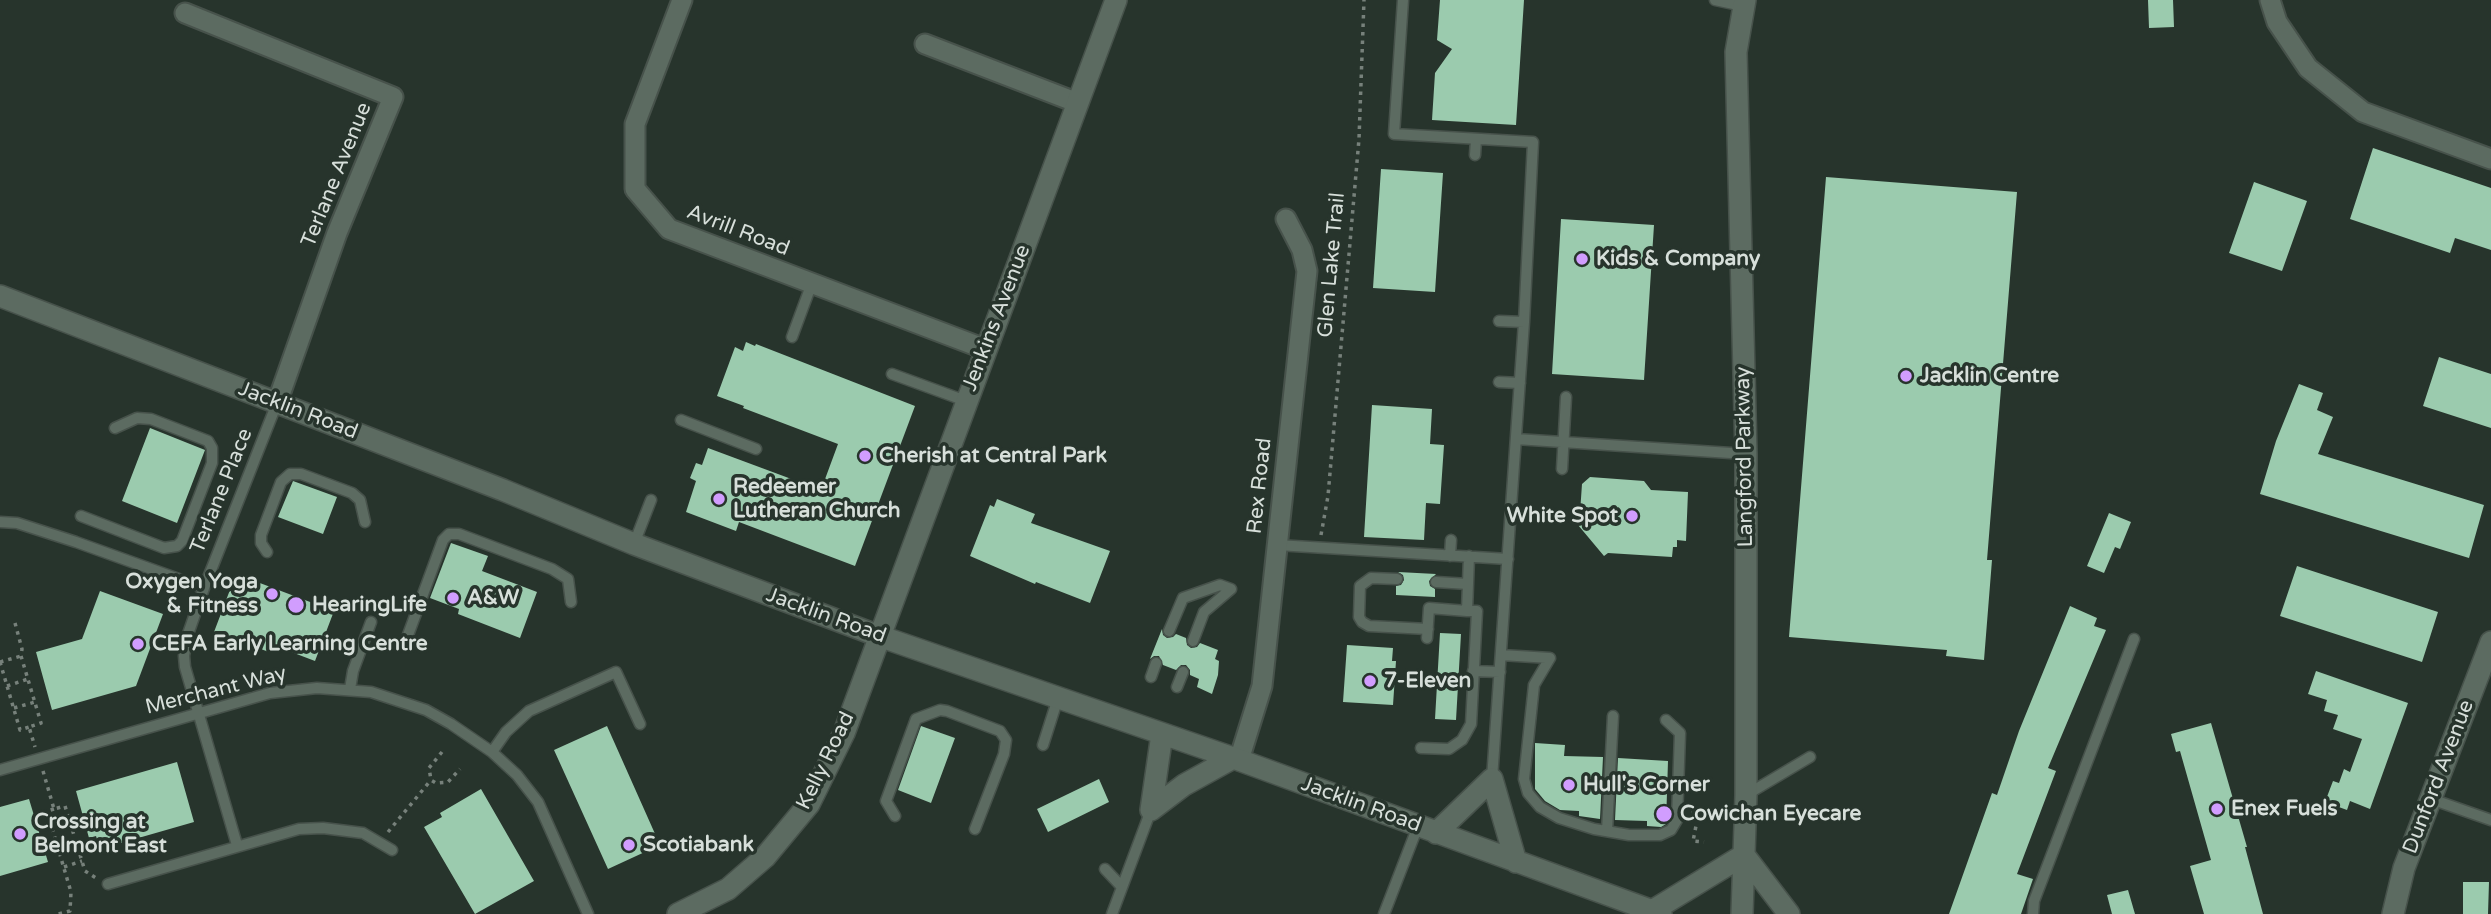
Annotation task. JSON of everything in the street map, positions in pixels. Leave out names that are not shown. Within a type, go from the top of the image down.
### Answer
[{"type":"main road","name":"Jenkins Avenue","points":[[879,636],[1115,0]]},
{"type":"main road","name":"Langford Parkway","points":[[1742,914],[1746,795],[1746,454],[1737,52],[1744,3]]},
{"type":"main road","name":"Jacklin Road","points":[[0,296],[503,490],[634,544],[879,636],[1236,759],[1656,912]]},
{"type":"main road","name":"Kelly Road","points":[[678,914],[728,888],[765,857],[809,804],[844,733],[879,636]]},
{"type":"main road","name":"Dunford Avenue","points":[[2393,914],[2404,867],[2491,642]]},
{"type":"main road","points":[[1151,810],[1161,734]]},
{"type":"main road","points":[[1151,810],[1184,785],[1236,759]]},
{"type":"main road","points":[[1427,830],[1492,779],[1516,862]]},
{"type":"main road","points":[[1656,912],[1744,855],[1789,914]]},
{"type":"street","name":"Avrill Road","points":[[682,0],[635,124],[635,189],[668,229],[985,349]]},
{"type":"street","points":[[2270,0],[2277,22],[2308,68],[2362,112],[2491,159]]},
{"type":"street","name":"Terlane Avenue","points":[[185,13],[393,97],[337,233],[277,403]]},
{"type":"street","points":[[925,44],[1078,103]]},
{"type":"street","name":"Rex Road","points":[[1236,759],[1262,686],[1307,271],[1302,250],[1286,219]]},
{"type":"lane","points":[[1402,0],[1395,134],[1533,142],[1524,322],[1492,779]]},
{"type":"lane","points":[[1715,0],[1744,3]]},
{"type":"lane","points":[[1475,155],[1476,139]]},
{"type":"lane","points":[[792,337],[812,283]]},
{"type":"lane","points":[[1499,321],[1524,322]]},
{"type":"lane","points":[[892,374],[966,401]]},
{"type":"lane","points":[[1499,382],[1520,383]]},
{"type":"lane","points":[[1562,469],[1566,397]]},
{"type":"lane","name":"Terlane Place","points":[[237,845],[184,656],[187,637],[204,588],[277,403]]},
{"type":"lane","points":[[81,516],[164,548],[177,546],[182,541],[212,463],[212,448],[208,441],[152,419],[137,418],[115,428]]},
{"type":"lane","points":[[681,420],[756,449]]},
{"type":"lane","points":[[1516,439],[1746,454]]},
{"type":"lane","points":[[267,552],[261,543],[261,535],[281,482],[290,474],[301,474],[352,493],[360,500],[365,522]]},
{"type":"lane","points":[[634,544],[651,500]]},
{"type":"lane","points":[[0,522],[17,523],[76,542],[204,588]]},
{"type":"lane","points":[[408,635],[443,540],[449,534],[458,534],[552,569],[568,579],[571,602]]},
{"type":"lane","points":[[1450,555],[1451,540]]},
{"type":"lane","points":[[1277,545],[1508,559]]},
{"type":"lane","points":[[1467,611],[1469,556]]},
{"type":"lane","points":[[1396,579],[1371,578],[1360,586],[1359,617],[1362,622],[1369,626],[1427,634],[1429,608],[1477,611],[1471,724],[1462,740],[1449,749],[1421,748]]},
{"type":"lane","points":[[1436,582],[1468,584]]},
{"type":"lane","points":[[1169,631],[1183,598],[1220,585],[1231,589],[1203,612],[1193,641]]},
{"type":"lane","points":[[349,689],[371,622]]},
{"type":"lane","points":[[2033,914],[2034,901],[2134,639]]},
{"type":"lane","points":[[1501,655],[1550,659],[1534,685],[1524,779],[1528,793],[1540,807],[1559,818],[1629,835],[1660,835],[1671,830],[1677,820],[1680,733],[1666,720]]},
{"type":"lane","points":[[1151,677],[1156,663]]},
{"type":"lane","points":[[492,752],[506,732],[529,711],[616,671],[640,724]]},
{"type":"lane","points":[[1473,671],[1500,672]]},
{"type":"lane","points":[[1177,687],[1182,672]]},
{"type":"lane","name":"Merchant Way","points":[[0,769],[270,693],[317,688],[349,689],[398,700],[426,710],[467,734],[517,775],[538,802],[588,914]]},
{"type":"lane","points":[[1043,745],[1058,698]]},
{"type":"lane","points":[[895,816],[886,801],[916,719],[922,715],[947,711],[1000,731],[1006,740],[1004,754],[975,829]]},
{"type":"lane","points":[[1608,831],[1613,716]]},
{"type":"lane","points":[[1746,795],[1810,757]]},
{"type":"lane","points":[[2431,799],[2491,820]]},
{"type":"lane","points":[[1112,914],[1151,810]]},
{"type":"lane","points":[[108,884],[299,829],[323,828],[363,833],[392,850]]},
{"type":"lane","points":[[1384,914],[1427,830]]},
{"type":"lane","points":[[1105,869],[1122,887]]},
{"type":"path","name":"Glen Lake Trail","points":[[1323,533],[1359,139],[1364,0]]},
{"type":"path","points":[[21,656],[0,662],[20,730],[29,727]]},
{"type":"path","points":[[7,685],[28,679]]},
{"type":"path","points":[[14,709],[35,702]]},
{"type":"path","points":[[442,752],[429,768],[432,780],[436,783],[448,782],[460,769]]},
{"type":"path","points":[[380,843],[432,780]]},
{"type":"path","points":[[54,809],[47,811],[71,892],[70,911],[58,914]]},
{"type":"path","points":[[58,847],[76,841]]},
{"type":"path","points":[[63,867],[82,861]]},
{"type":"building","points":[[1440,0],[1524,0],[1516,125],[1432,120],[1435,73],[1452,49],[1437,40]]},
{"type":"building","points":[[2148,0],[2173,0],[2174,27],[2149,28]]},
{"type":"building","points":[[2373,148],[2491,188],[2491,250],[2455,238],[2450,253],[2350,219]]},
{"type":"building","points":[[1381,169],[1443,173],[1435,292],[1373,288]]},
{"type":"building","name":"Jacklin Centre","points":[[1826,177],[2017,192],[1987,560],[1992,560],[1984,660],[1946,656],[1947,650],[1789,637]]},
{"type":"building","points":[[2254,182],[2307,201],[2282,271],[2229,253]]},
{"type":"building","points":[[1561,219],[1654,225],[1644,380],[1552,374]]},
{"type":"building","name":"Cherish at Central Park","points":[[746,342],[915,406],[855,566],[739,522],[736,531],[686,512],[696,481],[690,478],[696,463],[702,465],[708,448],[821,490],[838,444],[717,396],[735,347],[743,351]]},
{"type":"building","points":[[2439,357],[2491,374],[2491,428],[2423,406]]},
{"type":"building","points":[[2299,384],[2323,393],[2317,410],[2333,417],[2318,454],[2484,505],[2469,558],[2260,494],[2276,441]]},
{"type":"building","points":[[1372,405],[1432,409],[1430,444],[1444,445],[1440,504],[1426,503],[1424,540],[1364,537]]},
{"type":"building","points":[[150,428],[205,450],[177,523],[122,501]]},
{"type":"building","name":"White Spot","points":[[1590,477],[1644,481],[1651,490],[1688,492],[1686,541],[1677,540],[1672,557],[1608,553],[1604,556],[1573,519],[1580,513],[1582,484]]},
{"type":"building","points":[[293,481],[337,497],[323,534],[278,517]]},
{"type":"building","points":[[997,499],[1035,514],[1031,523],[1110,551],[1090,603],[1036,582],[1035,584],[970,556],[990,505],[994,507]]},
{"type":"building","points":[[2109,513],[2131,522],[2120,549],[2115,547],[2104,573],[2087,566]]},
{"type":"building","points":[[451,543],[488,556],[482,571],[537,592],[520,638],[458,614],[459,609],[430,598]]},
{"type":"building","points":[[2297,566],[2438,612],[2422,662],[2280,616]]},
{"type":"building","points":[[1398,572],[1436,574],[1429,581],[1430,586],[1435,589],[1435,597],[1396,595],[1396,586],[1401,585],[1404,580],[1403,575]]},
{"type":"building","points":[[236,574],[334,611],[315,661],[286,650],[269,652],[214,632]]},
{"type":"building","points":[[100,591],[163,614],[136,686],[52,710],[36,652],[82,639]]},
{"type":"building","points":[[2070,606],[2097,618],[2094,626],[2106,630],[2048,768],[2056,771],[2017,874],[2033,879],[2021,914],[1949,914],[1992,793],[1997,795],[2019,731]]},
{"type":"building","points":[[1162,629],[1167,638],[1176,634],[1186,638],[1187,645],[1191,648],[1200,643],[1218,650],[1215,659],[1219,661],[1218,675],[1212,694],[1197,687],[1199,679],[1190,675],[1186,665],[1181,665],[1176,670],[1163,665],[1159,656],[1150,659]]},
{"type":"building","points":[[1440,633],[1461,634],[1456,720],[1435,719]]},
{"type":"building","name":"7-Eleven","points":[[1347,645],[1393,648],[1392,661],[1396,661],[1393,705],[1343,702]]},
{"type":"building","points":[[2316,671],[2408,703],[2370,809],[2350,801],[2347,810],[2325,802],[2333,781],[2339,783],[2344,769],[2350,772],[2362,739],[2333,729],[2338,715],[2324,711],[2327,700],[2308,694]]},
{"type":"building","points":[[2211,723],[2247,847],[2263,914],[2204,914],[2190,866],[2211,860],[2180,751],[2176,752],[2171,734]]},
{"type":"building","points":[[607,726],[660,845],[608,869],[554,750]]},
{"type":"building","points":[[921,726],[955,738],[931,803],[898,790]]},
{"type":"building","points":[[1535,743],[1565,745],[1564,756],[1603,757],[1600,819],[1579,816],[1579,811],[1560,810],[1545,801],[1535,789]]},
{"type":"building","points":[[1618,758],[1668,761],[1666,824],[1661,827],[1647,826],[1647,821],[1615,820]]},
{"type":"building","points":[[177,762],[194,822],[100,849],[96,836],[89,838],[76,791]]},
{"type":"building","points":[[1099,779],[1109,802],[1048,832],[1037,809]]},
{"type":"building","points":[[481,789],[534,881],[475,914],[424,827],[442,817],[440,813]]},
{"type":"building","name":"Crossing at Belmont East","points":[[29,799],[48,862],[0,876],[0,807]]},
{"type":"building","points":[[2463,882],[2489,882],[2488,914],[2463,914]]},
{"type":"building","points":[[2128,890],[2135,914],[2112,914],[2107,895]]},
{"type":"place","name":"Kids & Company","points":[[1582,259]]},
{"type":"place","name":"Jacklin Centre","points":[[1906,376]]},
{"type":"place","name":"Cherish at Central Park","points":[[865,456]]},
{"type":"place","name":"Redeemer Lutheran Church","points":[[719,499]]},
{"type":"place","name":"White Spot","points":[[1632,516]]},
{"type":"place","name":"Oxygen Yoga & Fitness","points":[[272,594]]},
{"type":"place","name":"A&W","points":[[453,598]]},
{"type":"place","name":"HearingLife","points":[[296,605]]},
{"type":"place","name":"CEFA Early Learning Centre","points":[[138,644]]},
{"type":"place","name":"7-Eleven","points":[[1370,681]]},
{"type":"place","name":"Hull's Corner","points":[[1569,785]]},
{"type":"place","name":"Enex Fuels","points":[[2217,809]]},
{"type":"place","name":"Cowichan Eyecare","points":[[1664,814]]},
{"type":"place","name":"Crossing at Belmont East","points":[[20,834]]},
{"type":"place","name":"Scotiabank","points":[[629,845]]}]
